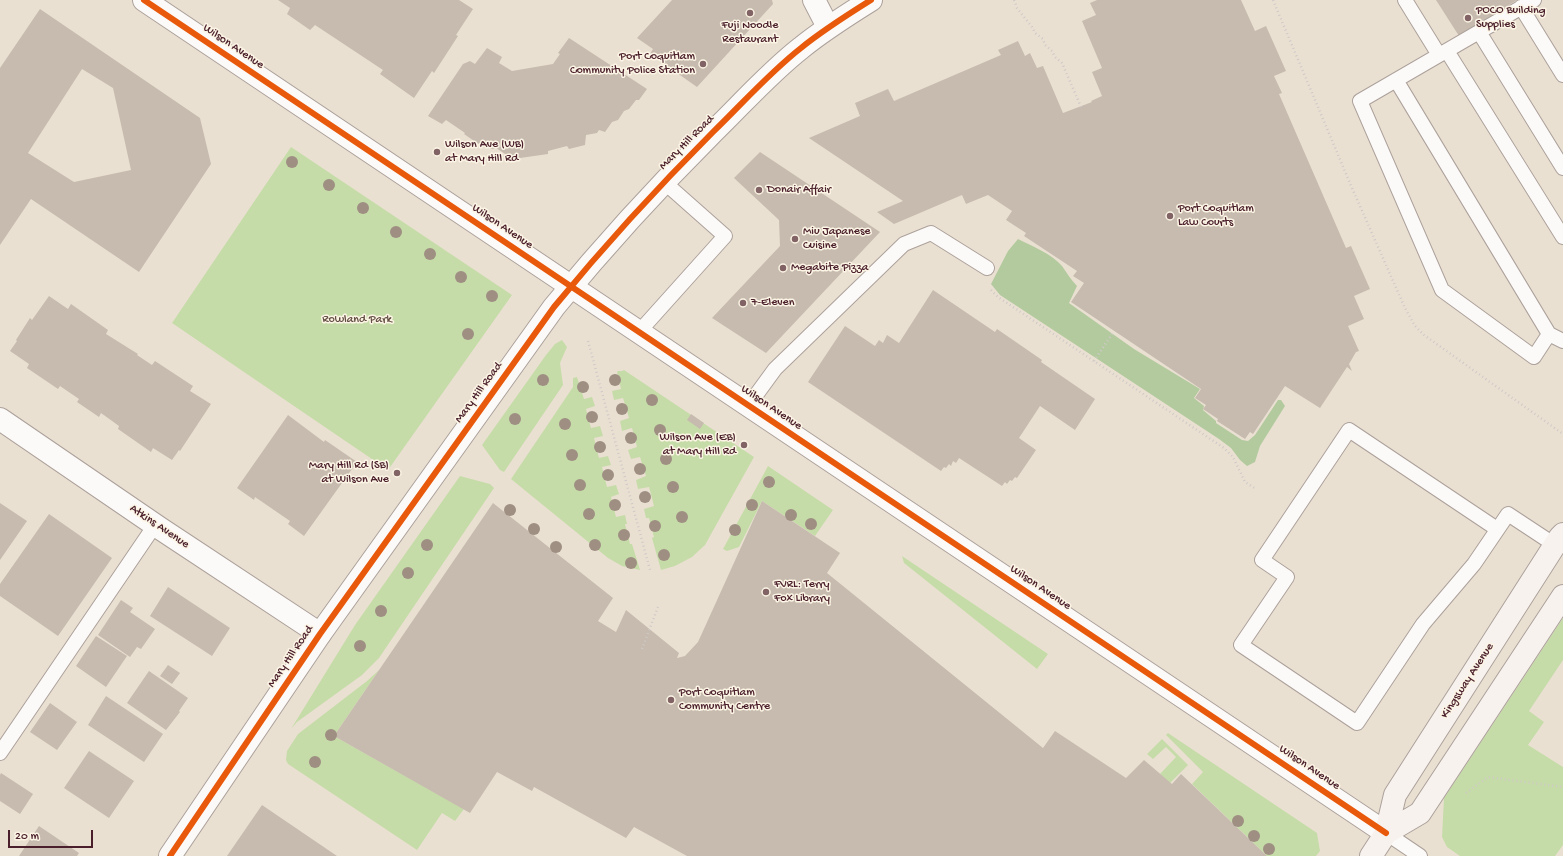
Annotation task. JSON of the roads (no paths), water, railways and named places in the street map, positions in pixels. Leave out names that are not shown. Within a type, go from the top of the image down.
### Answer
[{"type":"main road","name":"Kingsway Avenue","points":[[1371,856],[1386,833],[1395,795],[1559,539]]},
{"type":"main road","name":"Kingsway Avenue","points":[[1386,833],[1420,813],[1563,596]]},
{"type":"street","name":"Wilson Avenue","points":[[144,0],[638,333],[1386,833]]},
{"type":"street","points":[[814,0],[828,28]]},
{"type":"street","name":"Mary Hill Road","points":[[170,856],[320,634],[554,307],[570,287],[664,182],[778,67],[800,48],[871,0]]},
{"type":"street","name":"Atkins Avenue","points":[[0,419],[155,525],[320,634]]},
{"type":"lane","points":[[1405,0],[1443,53],[1563,237]]},
{"type":"lane","points":[[1534,0],[1360,101],[1442,290],[1534,357],[1549,334]]},
{"type":"lane","points":[[1521,7],[1563,76]]},
{"type":"lane","points":[[1479,32],[1563,168]]},
{"type":"lane","points":[[1396,80],[1549,334],[1563,341]]},
{"type":"lane","points":[[638,333],[725,236],[664,182]]},
{"type":"lane","points":[[748,406],[775,369],[904,244],[931,234],[987,268]]},
{"type":"lane","points":[[1497,529],[1349,430],[1262,560],[1287,577],[1241,645],[1357,723],[1423,624],[1474,564],[1508,514],[1559,539]]},
{"type":"lane","points":[[0,753],[155,525]]},
{"type":"lane","points":[[1386,833],[1420,856]]},
{"type":"place","name":"Fuji Noodle Restaurant","points":[[750,13]]},
{"type":"place","name":"POCO Building Supplies","points":[[1468,18]]},
{"type":"place","name":"Port Coquitlam Community Police Station","points":[[703,64]]},
{"type":"place","name":"Wilson Ave (WB) at Mary Hill Rd","points":[[437,152]]},
{"type":"place","name":"Donair Affair","points":[[759,190]]},
{"type":"place","name":"Port Coquitlam Law Courts","points":[[1170,216]]},
{"type":"place","name":"Miu Japanese Cuisine","points":[[795,239]]},
{"type":"place","name":"Megabite Pizza","points":[[783,268]]},
{"type":"place","name":"7-Eleven","points":[[743,303]]},
{"type":"place","name":"Wilson Ave (EB) at Mary Hill Rd","points":[[744,445]]},
{"type":"place","name":"Mary Hill Rd (SB) at Wilson Ave","points":[[397,473]]},
{"type":"place","name":"FVRL: Terry Fox Library","points":[[766,592]]},
{"type":"place","name":"Port Coquitlam Community Centre","points":[[671,700]]},
{"type":"park label","name":"Rowland Park","points":[[357,320]]}]
